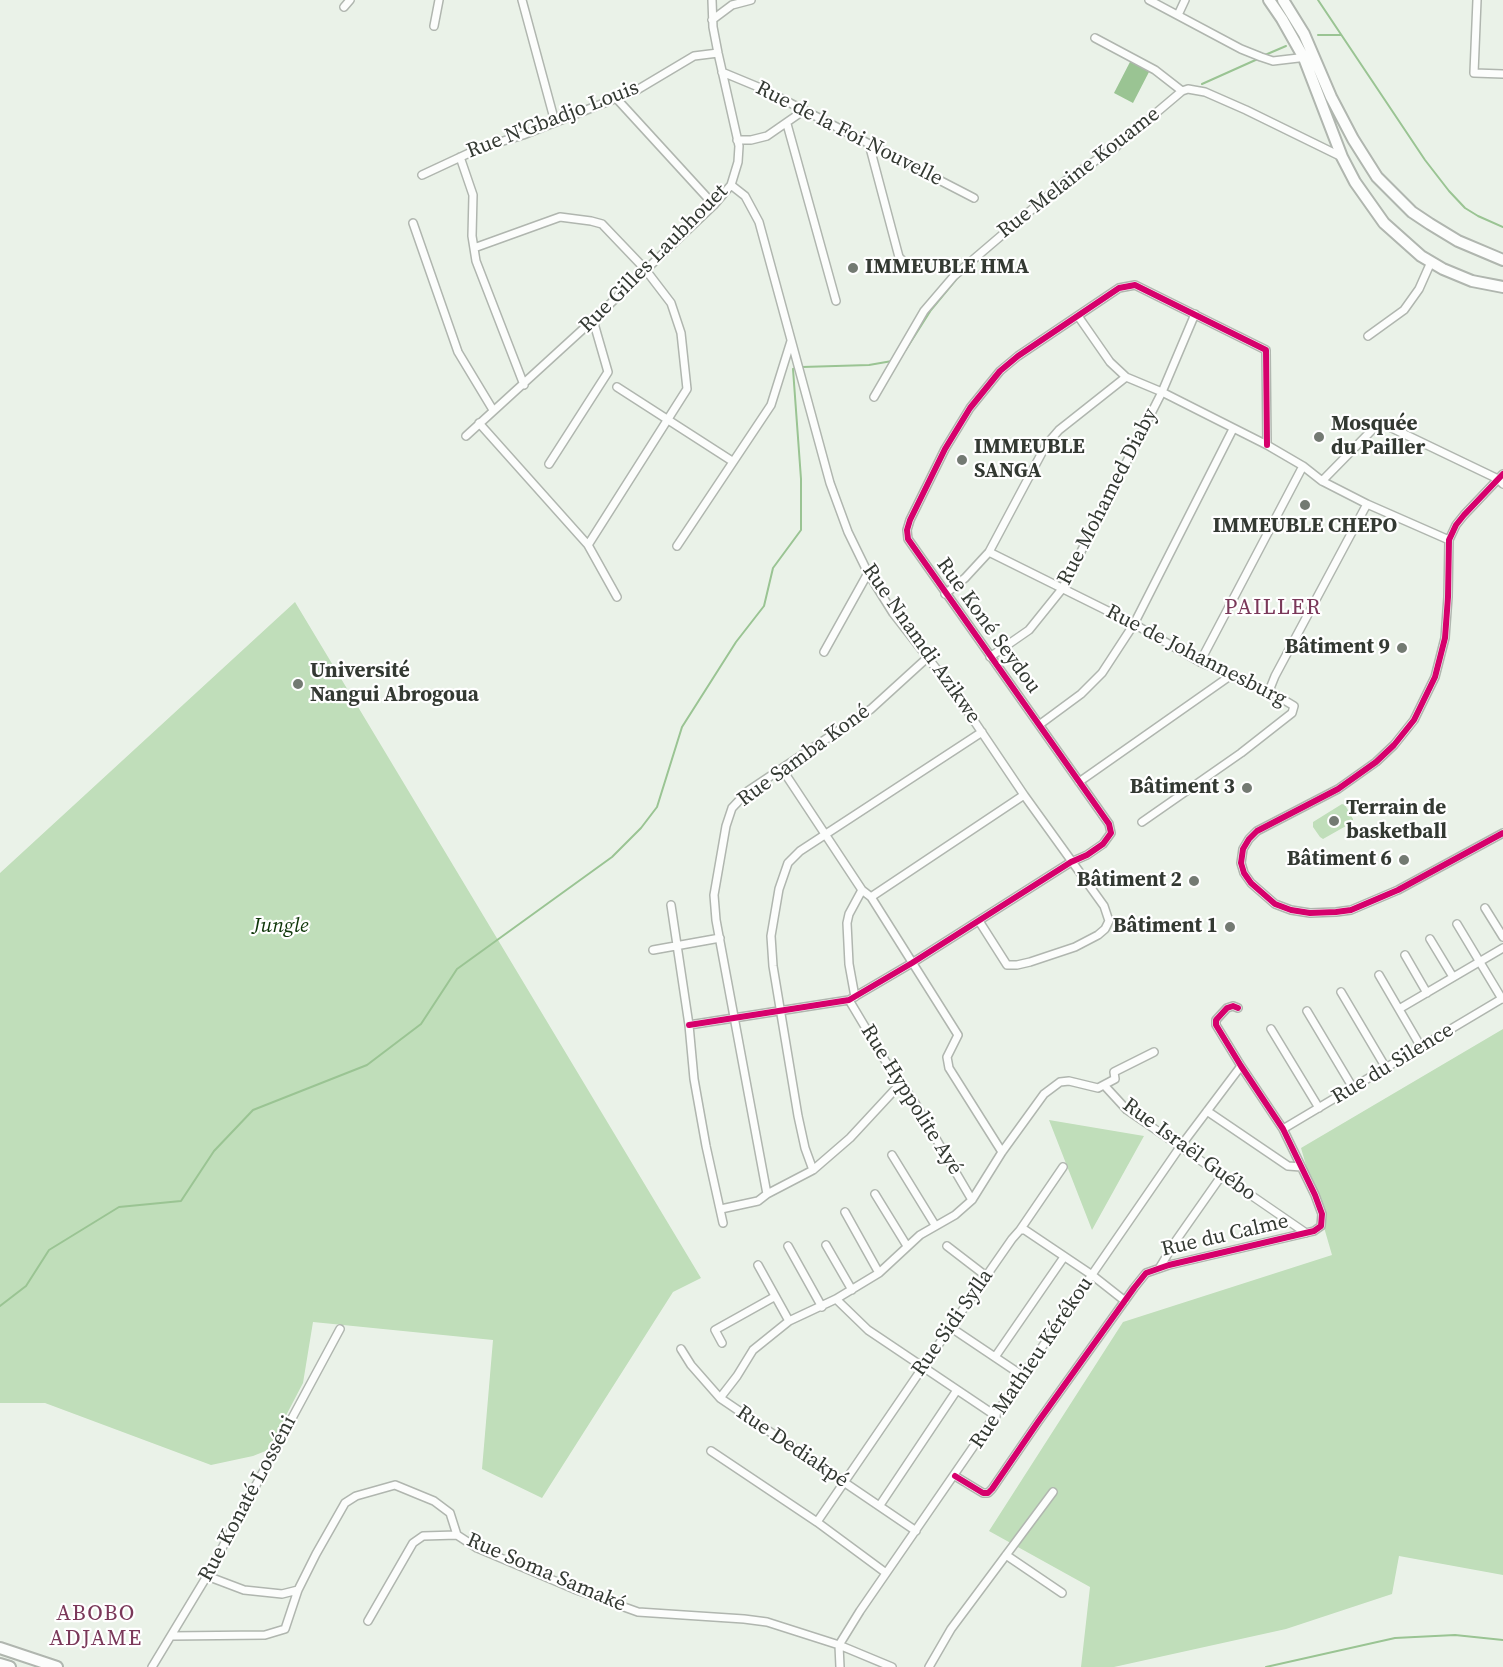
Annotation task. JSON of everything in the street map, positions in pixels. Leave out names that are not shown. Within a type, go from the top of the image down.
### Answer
[{"type":"main road","points":[[1269,0],[1308,56],[1353,139],[1377,177],[1412,212],[1430,225],[1467,245],[1503,260]]},
{"type":"main road","points":[[1283,0],[1304,34],[1308,56],[1342,157],[1355,183],[1384,223],[1413,249],[1457,276],[1503,287]]},
{"type":"main road","points":[[0,1648],[57,1667]]},
{"type":"main road","points":[[0,1664],[10,1667]]},
{"type":"street","points":[[344,7],[350,0]]},
{"type":"street","points":[[434,26],[439,0]]},
{"type":"street","points":[[522,0],[555,122]]},
{"type":"street","name":"Rue Gilles Laubhouet","points":[[466,436],[524,385],[714,206],[731,185],[738,162],[737,140],[712,20],[712,0]]},
{"type":"street","points":[[1149,0],[1241,49],[1261,57],[1273,61],[1308,56]]},
{"type":"street","points":[[1178,15],[1185,0]]},
{"type":"street","points":[[1477,0],[1474,73],[1503,74]]},
{"type":"street","points":[[712,20],[732,5],[744,1]]},
{"type":"street","points":[[1095,38],[1155,70],[1182,91],[1188,89],[1205,92],[1342,157]]},
{"type":"street","name":"Rue N'Gbadjo Louis","points":[[422,175],[480,148],[523,135],[638,90],[694,56],[718,53]]},
{"type":"street","name":"Rue de la Foi Nouvelle","points":[[722,72],[763,89],[974,198]]},
{"type":"street","name":"Rue Melaine Kouame","points":[[874,397],[924,311],[954,276],[1064,182],[1117,146],[1182,91]]},
{"type":"street","points":[[616,98],[714,206]]},
{"type":"street","points":[[737,140],[751,140],[767,136],[803,111]]},
{"type":"street","points":[[787,124],[836,302]]},
{"type":"street","points":[[869,144],[899,257],[909,268]]},
{"type":"street","points":[[460,157],[472,195],[472,236],[476,261],[524,385]]},
{"type":"street","name":"Rue Nnamdi Azikwe","points":[[731,185],[745,196],[759,222],[830,483],[848,532],[868,573],[893,613],[956,694],[1024,795],[1104,906],[1109,921],[1105,930],[1098,935],[1075,946],[1017,965],[1007,965],[979,921]]},
{"type":"street","points":[[474,248],[560,217],[602,224],[645,269],[671,303],[681,333],[687,389],[588,545]]},
{"type":"street","points":[[413,223],[458,352],[493,410]]},
{"type":"street","points":[[1368,336],[1404,310],[1419,290],[1431,261]]},
{"type":"street","name":"Rue Koné Seydou","points":[[689,1025],[852,999],[1071,862],[1087,855],[1104,844],[1111,834],[1108,824],[1079,782],[910,544],[907,530],[910,520],[945,449],[970,408],[1000,371],[1018,356],[1119,288],[1135,285],[1266,350],[1267,445]]},
{"type":"street","name":"Rue Mohamed Diaby","points":[[990,657],[1029,630],[1062,589],[1162,392],[1195,314]]},
{"type":"street","points":[[1078,316],[1110,362],[1126,377],[1162,392],[1267,445],[1303,466],[1322,481],[1367,504],[1449,540]]},
{"type":"street","points":[[549,464],[608,372],[593,320]]},
{"type":"street","points":[[676,546],[771,405],[791,341]]},
{"type":"street","points":[[945,594],[989,552],[1046,445],[1059,430],[1126,377]]},
{"type":"street","points":[[617,387],[732,461]]},
{"type":"street","points":[[479,423],[588,545],[617,597]]},
{"type":"street","points":[[1322,481],[1372,429],[1381,426],[1388,426],[1501,479],[1464,515],[1449,540],[1445,638],[1436,677],[1414,720],[1394,745],[1376,762],[1338,789],[1257,831],[1243,849],[1241,863],[1244,873],[1251,883],[1275,904],[1291,910],[1310,913],[1336,912],[1359,907],[1398,890],[1503,834]]},
{"type":"street","points":[[1039,725],[1081,694],[1102,673],[1134,624],[1233,429]]},
{"type":"street","points":[[1200,662],[1303,466]]},
{"type":"street","points":[[1269,691],[1367,504]]},
{"type":"street","name":"Rue de Johannesburg","points":[[989,552],[1134,624],[1200,662],[1269,691],[1294,706],[1294,710],[1241,753],[1142,822]]},
{"type":"street","points":[[824,652],[868,573]]},
{"type":"street","name":"Rue Samba Koné","points":[[767,1194],[733,1018],[714,895],[726,826],[732,808],[748,791],[871,709],[927,658]]},
{"type":"street","points":[[1079,782],[1230,676]]},
{"type":"street","points":[[813,1170],[798,1116],[780,1011],[771,936],[779,889],[788,862],[800,851],[982,732]]},
{"type":"street","points":[[782,769],[862,890],[871,897],[958,1035],[947,1057],[949,1068],[1002,1152]]},
{"type":"street","points":[[871,897],[1024,795]]},
{"type":"street","points":[[852,999],[847,923],[849,914],[862,890]]},
{"type":"street","points":[[671,905],[698,1101],[723,1223]]},
{"type":"street","points":[[1485,908],[1503,937]]},
{"type":"street","points":[[1457,924],[1502,998]]},
{"type":"street","points":[[653,950],[720,938]]},
{"type":"street","points":[[1430,939],[1454,977]]},
{"type":"street","points":[[1399,1009],[1503,948]]},
{"type":"street","points":[[1405,955],[1427,993]]},
{"type":"street","points":[[1379,975],[1421,1047]]},
{"type":"street","points":[[1341,992],[1386,1068]]},
{"type":"street","name":"Rue du Silence","points":[[1282,1129],[1502,998]]},
{"type":"street","name":"Rue Hyppolite Ayé","points":[[852,999],[972,1200]]},
{"type":"street","name":"Rue du Calme","points":[[955,1476],[983,1493],[988,1493],[992,1489],[1146,1273],[1160,1267],[1318,1229],[1322,1221],[1322,1214],[1301,1167],[1282,1129],[1241,1066],[1216,1022],[1227,1008],[1233,1006],[1238,1008]]},
{"type":"street","points":[[1307,1011],[1353,1088]]},
{"type":"street","points":[[1271,1029],[1319,1108]]},
{"type":"street","points":[[720,1398],[753,1350],[789,1321],[822,1307],[879,1273],[920,1235],[955,1215],[972,1200],[1002,1152],[1044,1094],[1060,1082],[1068,1081],[1098,1088],[1115,1079],[1114,1072],[1154,1052]]},
{"type":"street","name":"Rue Mathieu Kérékou","points":[[839,1645],[886,1573],[1180,1147],[1241,1066]]},
{"type":"street","points":[[721,1209],[758,1201],[813,1170],[849,1138],[901,1083]]},
{"type":"street","name":"Rue Israël Guébo","points":[[1104,1085],[1126,1110],[1306,1233]]},
{"type":"street","points":[[1207,1111],[1288,1166],[1301,1167]]},
{"type":"street","points":[[892,1155],[935,1225]]},
{"type":"street","name":"Rue Sidi Sylla","points":[[817,1522],[922,1367],[1063,1167]]},
{"type":"street","points":[[1160,1267],[1222,1175]]},
{"type":"street","points":[[875,1194],[907,1246]]},
{"type":"street","points":[[845,1212],[879,1273]]},
{"type":"street","points":[[1020,1230],[1025,1230],[1125,1300]]},
{"type":"street","points":[[826,1245],[852,1290]]},
{"type":"street","points":[[788,1246],[822,1307]]},
{"type":"street","points":[[947,1246],[986,1276]]},
{"type":"street","points":[[995,1357],[1064,1257]]},
{"type":"street","points":[[758,1265],[789,1321]]},
{"type":"street","points":[[722,1343],[715,1330],[774,1297]]},
{"type":"street","points":[[836,1299],[868,1330],[996,1416]]},
{"type":"street","points":[[950,1327],[1023,1376]]},
{"type":"street","name":"Rue Konaté Losséni","points":[[152,1667],[207,1575],[340,1329]]},
{"type":"street","name":"Rue Dediakpé","points":[[681,1349],[691,1365],[720,1398],[916,1531]]},
{"type":"street","points":[[880,1505],[957,1390]]},
{"type":"street","points":[[711,1451],[817,1522],[886,1573]]},
{"type":"street","points":[[171,1636],[265,1635],[285,1629],[298,1590],[345,1503],[356,1496],[395,1485],[434,1502],[450,1513],[457,1535]]},
{"type":"street","points":[[929,1667],[951,1629],[1053,1492]]},
{"type":"street","name":"Rue Soma Samaké","points":[[368,1621],[413,1543],[423,1536],[457,1535],[477,1548],[574,1589],[638,1612],[767,1622],[839,1645],[892,1667]]},
{"type":"street","points":[[1006,1555],[1062,1593]]},
{"type":"street","points":[[207,1575],[244,1590],[282,1594],[298,1590]]},
{"type":"street","points":[[839,1645],[840,1667]]},
{"type":"green space","name":"Jungle","points":[[295,602],[701,1278],[673,1292],[542,1498],[482,1469],[493,1340],[313,1322],[303,1383],[268,1450],[253,1456],[211,1465],[45,1403],[0,1403],[0,873]]},
{"type":"green space","name":"Terrain de basketball","points":[[1342,804],[1345,805],[1353,822],[1323,839],[1313,827],[1313,822]]},
{"type":"green space","points":[[1503,1029],[1503,1575],[1399,1556],[1392,1594],[1286,1629],[1114,1667],[1081,1667],[1090,1587],[989,1531],[1123,1322],[1332,1255],[1301,1148]]},
{"type":"green space","points":[[1049,1120],[1144,1136],[1092,1230]]},
{"type":"shaded area","points":[[1131,60],[1150,70],[1133,103],[1114,93]]},
{"type":"waterway","points":[[1318,0],[1425,160],[1449,191],[1465,208],[1503,227]]},
{"type":"waterway","points":[[1318,35],[1341,35]]},
{"type":"waterway","points":[[1265,55],[1286,46]]},
{"type":"waterway","points":[[1202,84],[1260,58]]},
{"type":"waterway","points":[[905,351],[931,310],[959,276]]},
{"type":"waterway","points":[[802,367],[869,365],[892,361]]},
{"type":"waterway","points":[[0,1306],[26,1286],[49,1250],[119,1207],[181,1201],[214,1151],[253,1110],[367,1065],[421,1024],[457,969],[612,857],[641,828],[657,807],[682,727],[736,642],[764,606],[773,568],[801,530],[801,479],[793,369],[796,368]]},
{"type":"waterway","points":[[1266,1667],[1395,1638],[1455,1635],[1503,1640]]},
{"type":"cycle path","points":[[689,1025],[849,1000],[912,963],[1071,862],[1087,855],[1103,844],[1111,833],[1109,824],[908,539],[907,530],[910,520],[945,449],[970,408],[1000,371],[1018,356],[1119,288],[1135,285],[1266,350],[1267,445]]},
{"type":"cycle path","points":[[1503,474],[1464,515],[1449,540],[1445,638],[1435,677],[1414,720],[1394,745],[1376,762],[1338,789],[1257,831],[1243,849],[1241,863],[1251,883],[1275,904],[1291,910],[1310,913],[1336,912],[1351,910],[1398,890],[1503,833]]},
{"type":"cycle path","points":[[955,1476],[983,1493],[988,1493],[992,1489],[1146,1273],[1169,1265],[1314,1231],[1321,1226],[1322,1214],[1315,1195],[1283,1129],[1216,1025],[1216,1020],[1227,1008],[1233,1006],[1238,1008]]},
{"type":"place","name":"IMMEUBLE HMA","points":[[853,268]]},
{"type":"place","name":"Mosquée du Pailler","points":[[1319,437]]},
{"type":"place","name":"IMMEUBLE SANGA","points":[[962,460]]},
{"type":"place","name":"IMMEUBLE CHEPO","points":[[1305,505]]},
{"type":"place","name":"Bâtiment 9","points":[[1402,648]]},
{"type":"place","name":"Université Nangui Abrogoua","points":[[298,684]]},
{"type":"place","name":"Bâtiment 3","points":[[1247,788]]},
{"type":"place","name":"Terrain de basketball","points":[[1334,821]]},
{"type":"place","name":"Bâtiment 6","points":[[1404,860]]},
{"type":"place","name":"Bâtiment 2","points":[[1194,881]]},
{"type":"place","name":"Bâtiment 1","points":[[1230,927]]},
{"type":"district","name":"PAILLER","points":[[1273,608]]},
{"type":"district","name":"ABOBO ADJAME","points":[[96,1626]]}]
